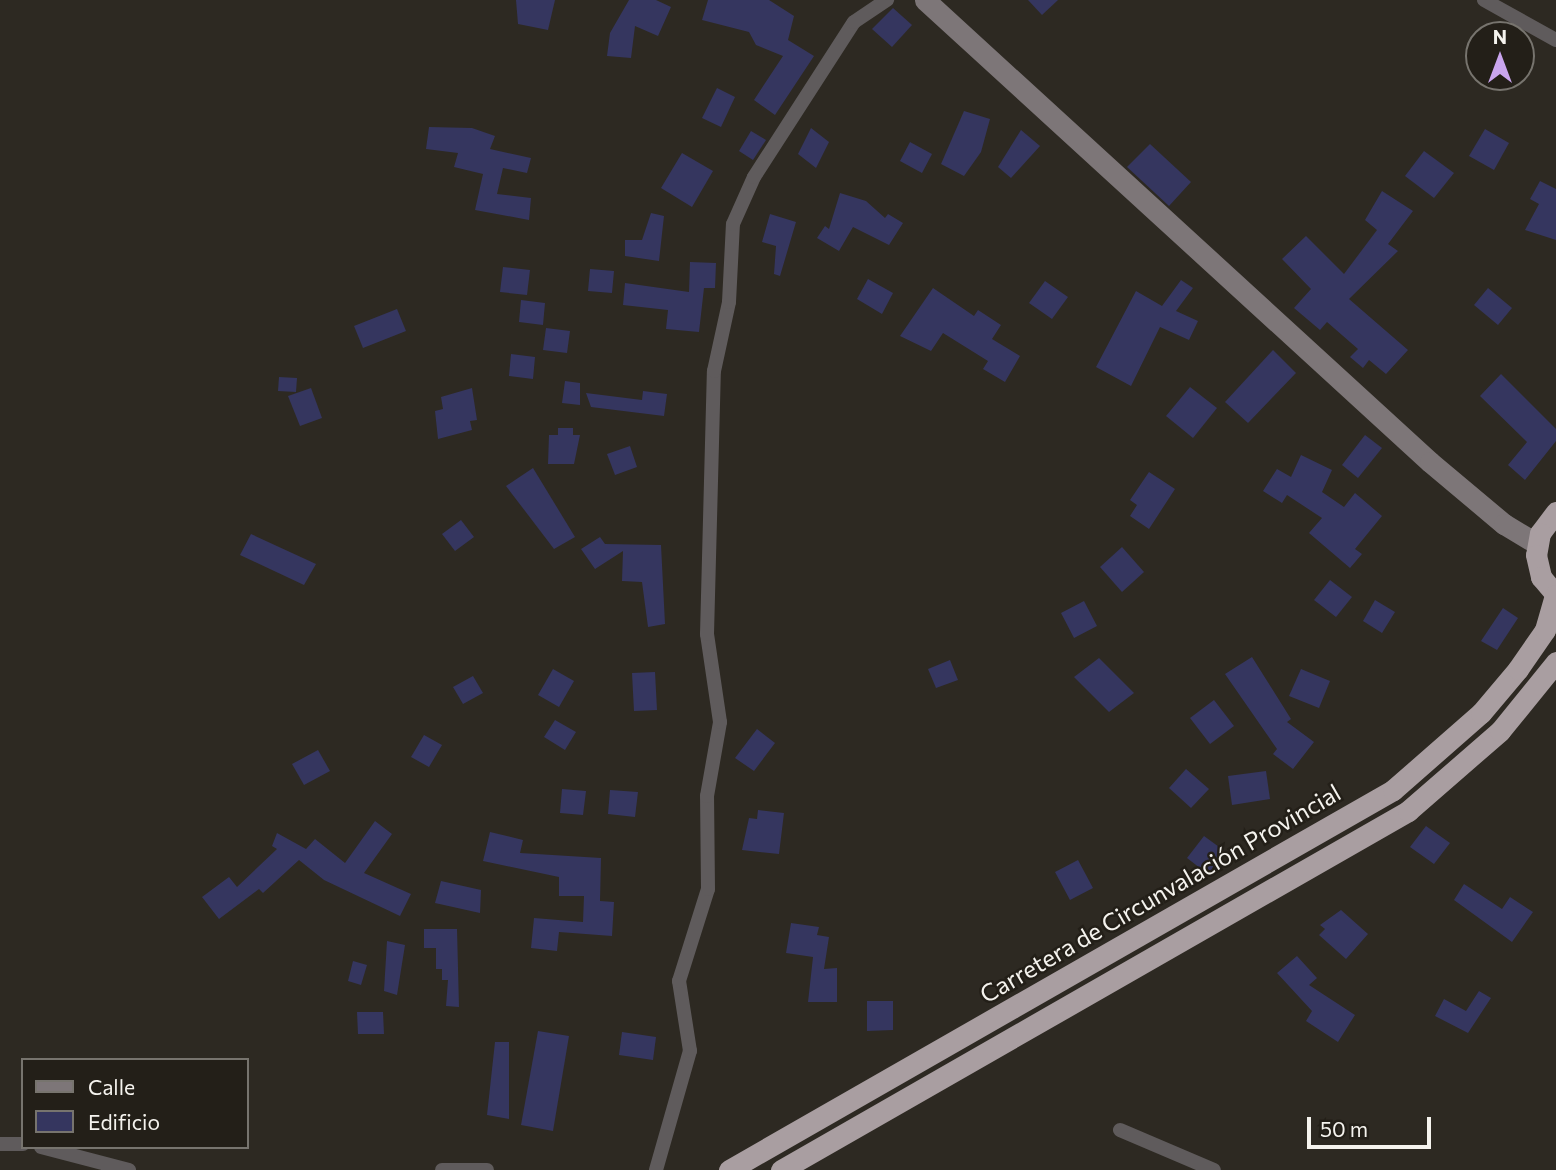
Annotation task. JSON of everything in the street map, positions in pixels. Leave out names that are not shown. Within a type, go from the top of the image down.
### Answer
[{"type":"highway","points":[[1556,512],[1537,544],[1538,566],[1556,595]]},
{"type":"highway","name":"Carretera de Circunvalación Provincial","points":[[729,1170],[1393,790],[1481,713],[1518,669],[1545,630],[1556,595]]},
{"type":"highway","name":"Carretera de Circunvalación Provincial","points":[[781,1170],[1408,811],[1500,731],[1556,662]]},
{"type":"street","points":[[656,1170],[690,1051],[679,981],[708,889],[707,796],[720,722],[707,634],[714,371],[729,302],[733,224],[754,177],[854,22],[887,0]]},
{"type":"street","points":[[925,0],[1430,462],[1504,524],[1537,544]]},
{"type":"street","points":[[1484,0],[1556,40]]},
{"type":"street","points":[[1120,1129],[1214,1170]]},
{"type":"street","points":[[0,1144],[21,1144]]},
{"type":"street","points":[[49,1149],[129,1170]]},
{"type":"street","points":[[442,1170],[487,1170]]},
{"type":"building","points":[[516,0],[555,0],[548,30],[518,24]]},
{"type":"building","points":[[629,0],[656,0],[671,7],[658,36],[635,26],[631,58],[607,56],[610,33]]},
{"type":"building","points":[[708,0],[769,0],[794,16],[788,40],[814,56],[775,115],[754,100],[783,56],[756,45],[749,32],[702,20]]},
{"type":"building","points":[[1028,0],[1058,0],[1042,15]]},
{"type":"building","points":[[893,8],[912,25],[892,47],[872,29]]},
{"type":"building","points":[[717,88],[735,97],[721,127],[702,118]]},
{"type":"building","points":[[964,111],[990,119],[981,152],[964,176],[941,164]]},
{"type":"building","points":[[429,127],[472,128],[495,136],[490,149],[531,158],[527,173],[503,168],[497,194],[531,198],[529,220],[475,210],[483,174],[454,167],[458,153],[426,149]]},
{"type":"building","points":[[811,128],[829,142],[816,168],[798,154]]},
{"type":"building","points":[[1485,129],[1509,143],[1494,170],[1469,156]]},
{"type":"building","points":[[1021,130],[1040,146],[1011,178],[998,167]]},
{"type":"building","points":[[751,131],[766,140],[753,160],[739,151]]},
{"type":"building","points":[[910,142],[932,154],[922,173],[900,161]]},
{"type":"building","points":[[1150,144],[1191,182],[1169,206],[1127,167]]},
{"type":"building","points":[[1424,151],[1454,173],[1434,198],[1405,176]]},
{"type":"building","points":[[682,153],[713,171],[692,207],[661,188]]},
{"type":"building","points":[[1540,181],[1556,189],[1556,240],[1525,230],[1539,204],[1530,199]]},
{"type":"building","points":[[1382,191],[1413,211],[1388,244],[1398,251],[1349,299],[1408,350],[1386,374],[1369,360],[1363,368],[1350,357],[1358,349],[1327,322],[1320,330],[1294,308],[1311,289],[1282,259],[1306,236],[1344,274],[1377,230],[1365,220]]},
{"type":"building","points":[[840,193],[866,201],[885,218],[888,214],[903,223],[889,245],[853,227],[839,251],[817,238],[825,226],[829,229]]},
{"type":"building","points":[[651,213],[664,216],[659,261],[625,256],[625,240],[642,240]]},
{"type":"building","points":[[770,214],[796,222],[780,276],[774,274],[776,246],[762,242]]},
{"type":"building","points":[[690,262],[716,263],[715,288],[704,288],[699,332],[666,329],[668,310],[623,305],[625,283],[689,292]]},
{"type":"building","points":[[503,267],[530,270],[527,295],[500,292]]},
{"type":"building","points":[[590,269],[614,271],[612,293],[588,291]]},
{"type":"building","points":[[868,279],[893,293],[882,314],[857,299]]},
{"type":"building","points":[[1181,280],[1193,288],[1176,311],[1198,321],[1189,340],[1160,327],[1131,386],[1096,367],[1136,291],[1162,306]]},
{"type":"building","points":[[1045,281],[1068,297],[1052,319],[1029,303]]},
{"type":"building","points":[[933,288],[974,316],[978,310],[1001,325],[992,339],[1020,356],[1005,382],[983,369],[988,361],[943,333],[931,351],[900,336]]},
{"type":"building","points":[[1488,288],[1512,308],[1498,325],[1474,305]]},
{"type":"building","points":[[521,300],[545,303],[543,325],[519,322]]},
{"type":"building","points":[[397,309],[406,331],[363,348],[354,326]]},
{"type":"building","points":[[546,328],[570,331],[567,353],[543,350]]},
{"type":"building","points":[[1273,350],[1296,373],[1248,423],[1225,402]]},
{"type":"building","points":[[511,354],[535,357],[533,379],[509,376]]},
{"type":"building","points":[[1501,374],[1556,429],[1556,441],[1525,480],[1508,465],[1527,442],[1480,396]]},
{"type":"building","points":[[279,377],[297,378],[296,392],[278,391]]},
{"type":"building","points":[[565,381],[580,383],[580,405],[562,403]]},
{"type":"building","points":[[1190,387],[1217,408],[1193,438],[1166,416]]},
{"type":"building","points":[[311,388],[322,418],[300,426],[288,396]]},
{"type":"building","points":[[472,388],[477,420],[470,421],[472,430],[438,439],[435,411],[443,409],[441,397]]},
{"type":"building","points":[[643,391],[667,394],[664,416],[591,407],[586,393],[642,400]]},
{"type":"building","points":[[558,428],[573,428],[573,435],[580,435],[574,464],[548,464],[549,435],[558,435]]},
{"type":"building","points":[[1365,435],[1382,448],[1358,478],[1342,465]]},
{"type":"building","points":[[630,446],[637,467],[615,475],[607,454]]},
{"type":"building","points":[[1301,455],[1332,470],[1322,492],[1344,507],[1355,493],[1382,516],[1355,549],[1362,554],[1350,568],[1309,533],[1322,518],[1287,495],[1282,503],[1263,491],[1277,469],[1291,477]]},
{"type":"building","points":[[533,468],[575,537],[554,549],[506,486]]},
{"type":"building","points":[[1149,472],[1175,489],[1149,529],[1130,516],[1137,505],[1130,500]]},
{"type":"building","points":[[461,520],[474,537],[455,551],[442,534]]},
{"type":"building","points":[[251,534],[316,564],[304,585],[240,555]]},
{"type":"building","points":[[600,537],[605,544],[661,545],[665,624],[648,627],[642,582],[622,581],[623,551],[595,569],[581,549]]},
{"type":"building","points":[[1122,547],[1144,572],[1122,592],[1100,567]]},
{"type":"building","points":[[1330,580],[1352,597],[1336,617],[1314,600]]},
{"type":"building","points":[[1375,600],[1395,612],[1382,633],[1363,621]]},
{"type":"building","points":[[1084,601],[1097,626],[1074,638],[1061,613]]},
{"type":"building","points":[[1503,608],[1518,618],[1497,650],[1481,641]]},
{"type":"building","points":[[1252,657],[1291,719],[1287,722],[1314,742],[1293,769],[1273,754],[1277,749],[1225,674]]},
{"type":"building","points":[[1099,658],[1134,693],[1109,712],[1074,677]]},
{"type":"building","points":[[950,660],[958,680],[936,688],[928,669]]},
{"type":"building","points":[[553,669],[574,681],[559,707],[538,695]]},
{"type":"building","points":[[1301,669],[1330,681],[1319,708],[1289,696]]},
{"type":"building","points":[[655,672],[657,710],[634,711],[632,673]]},
{"type":"building","points":[[473,676],[483,693],[463,704],[453,687]]},
{"type":"building","points":[[1214,700],[1234,726],[1210,744],[1190,718]]},
{"type":"building","points":[[555,720],[576,732],[565,750],[544,737]]},
{"type":"building","points":[[757,729],[775,743],[754,771],[735,758]]},
{"type":"building","points":[[424,735],[442,745],[429,767],[411,757]]},
{"type":"building","points":[[318,750],[330,771],[304,785],[292,764]]},
{"type":"building","points":[[1186,769],[1209,789],[1191,808],[1169,788]]},
{"type":"building","points":[[1266,771],[1270,799],[1232,805],[1228,776]]},
{"type":"building","points":[[562,789],[586,791],[583,815],[560,813]]},
{"type":"building","points":[[610,790],[638,792],[635,817],[608,814]]},
{"type":"building","points":[[758,810],[784,813],[779,854],[742,850],[749,818],[757,819]]},
{"type":"building","points":[[375,821],[392,834],[364,873],[411,894],[400,916],[324,880],[299,860],[263,893],[259,889],[219,919],[202,897],[229,877],[237,887],[277,849],[272,846],[277,833],[306,849],[315,839],[345,863]]},
{"type":"building","points":[[1426,826],[1450,843],[1434,864],[1410,847]]},
{"type":"building","points":[[490,832],[523,840],[520,853],[601,858],[600,901],[614,902],[612,936],[559,932],[557,951],[531,948],[534,918],[583,922],[584,896],[559,896],[559,877],[483,861]]},
{"type":"building","points":[[1204,836],[1226,852],[1209,875],[1187,858]]},
{"type":"building","points":[[1078,860],[1093,888],[1070,900],[1055,872]]},
{"type":"building","points":[[441,881],[481,890],[480,913],[435,903]]},
{"type":"building","points":[[1464,884],[1502,909],[1510,897],[1533,912],[1512,942],[1454,900]]},
{"type":"building","points":[[1341,910],[1368,934],[1346,959],[1319,935],[1325,929],[1320,925]]},
{"type":"building","points":[[791,923],[819,927],[817,935],[829,937],[824,969],[837,968],[837,1002],[808,1002],[813,957],[786,953]]},
{"type":"building","points":[[424,929],[457,929],[459,1007],[446,1006],[448,980],[442,980],[442,969],[436,969],[436,948],[424,948]]},
{"type":"building","points":[[387,941],[405,945],[397,995],[384,991]]},
{"type":"building","points":[[1297,956],[1317,978],[1309,985],[1355,1015],[1338,1042],[1306,1021],[1312,1011],[1277,973]]},
{"type":"building","points":[[353,961],[367,965],[361,985],[348,981]]},
{"type":"building","points":[[1479,991],[1491,998],[1468,1033],[1435,1016],[1444,999],[1466,1011]]},
{"type":"building","points":[[867,1001],[893,1001],[893,1030],[867,1031]]},
{"type":"building","points":[[357,1012],[383,1012],[384,1034],[358,1034]]},
{"type":"building","points":[[538,1031],[569,1036],[553,1131],[521,1125]]},
{"type":"building","points":[[622,1032],[656,1037],[653,1060],[619,1055]]},
{"type":"building","points":[[495,1042],[509,1042],[509,1119],[487,1115]]}]
